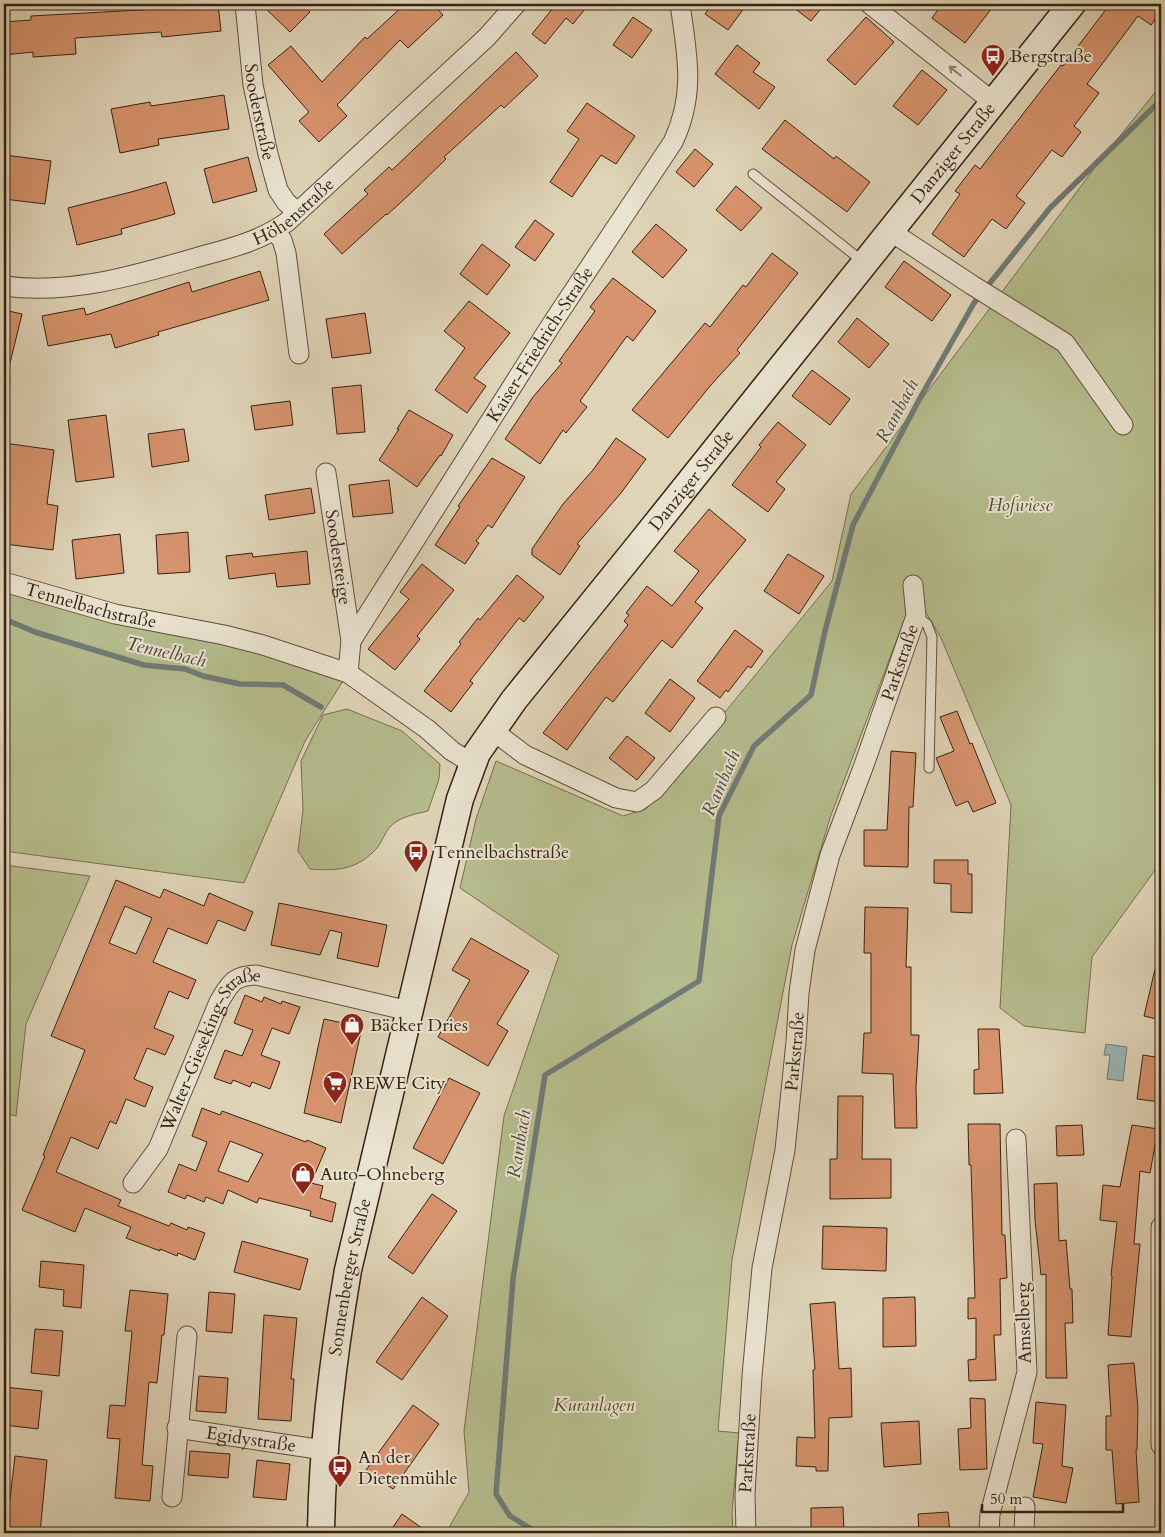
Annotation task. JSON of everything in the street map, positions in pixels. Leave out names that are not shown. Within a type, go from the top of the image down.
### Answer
[{"type":"main road","name":"Danziger Straße","points":[[473,764],[477,753],[514,700],[1072,4]]},
{"type":"main road","name":"Sonnenberger Straße","points":[[321,1533],[324,1450],[331,1381],[348,1270],[453,828],[473,764]]},
{"type":"street","name":"Sooderstraße","points":[[245,4],[253,85],[268,154],[278,190],[286,202],[297,212]]},
{"type":"street","name":"Höhenstraße","points":[[4,286],[61,288],[104,282],[248,243],[275,230],[487,37],[516,4]]},
{"type":"street","name":"Kaiser-Friedrich-Straße","points":[[348,673],[351,641],[553,322],[673,142],[680,128],[687,100],[688,68],[680,4]]},
{"type":"street","points":[[870,4],[994,102]]},
{"type":"street","points":[[275,230],[282,240],[286,253],[300,354]]},
{"type":"street","points":[[890,231],[1065,343],[1123,425]]},
{"type":"street","name":"Soodersteige","points":[[326,473],[351,641]]},
{"type":"street","name":"Tennelbachstraße","points":[[4,582],[115,614],[224,635],[263,645],[348,673],[427,729],[452,751],[473,764]]},
{"type":"street","name":"Parkstraße","points":[[746,1533],[745,1494],[752,1376],[762,1268],[785,1150],[799,993],[805,950],[830,855],[916,616],[913,585]]},
{"type":"street","points":[[492,730],[526,755],[616,798],[637,802],[654,790],[716,717]]},
{"type":"street","name":"Walter-Gieseking-Straße","points":[[133,1183],[158,1149],[219,1002],[230,985],[242,976],[256,975],[409,1011]]},
{"type":"street","name":"Amselberg","points":[[989,1533],[990,1514],[1027,1372],[1016,1139]]},
{"type":"street","points":[[1161,1227],[1161,1445]]},
{"type":"street","points":[[172,1497],[187,1336]]},
{"type":"street","name":"Egidystraße","points":[[177,1428],[324,1450]]},
{"type":"street","points":[[1024,1533],[1025,1507]]},
{"type":"lane","points":[[753,174],[864,263]]},
{"type":"lane","points":[[916,616],[927,624],[932,637],[929,768]]},
{"type":"green space","points":[[1161,85],[1161,862],[1092,957],[1085,1033],[1024,1026],[1000,1008],[1011,805],[941,638],[925,611],[906,615],[830,818],[792,945],[732,1260],[718,1431],[739,1433],[732,1512],[733,1533],[446,1533],[469,1492],[464,1431],[504,1116],[559,955],[460,888],[476,819],[496,761],[623,816],[646,809],[832,581],[851,494],[1099,162]]},
{"type":"green space","points":[[4,582],[348,673],[305,741],[244,883],[4,851]]},
{"type":"green space","points":[[347,709],[402,731],[440,764],[439,779],[428,811],[407,816],[393,824],[387,830],[377,848],[362,861],[338,869],[310,869],[298,851],[303,810],[301,761],[323,715]]},
{"type":"green space","points":[[4,865],[90,876],[26,1024],[16,1116],[4,1113]]},
{"type":"water","points":[[1106,1044],[1127,1047],[1123,1081],[1107,1079],[1110,1055],[1104,1055]]},
{"type":"building","points":[[158,4],[218,4],[221,31],[162,37],[161,32],[75,38],[76,54],[33,57],[33,52],[4,55],[4,22],[31,20],[31,16],[158,9]]},
{"type":"building","points":[[261,4],[301,4],[310,12],[290,32]]},
{"type":"building","points":[[405,4],[433,4],[443,15],[408,48],[400,40],[337,105],[347,116],[319,142],[299,121],[309,112],[268,65],[291,46],[322,82],[365,37],[367,39]]},
{"type":"building","points":[[547,4],[589,4],[573,24],[566,18],[545,44],[532,34],[553,8]]},
{"type":"building","points":[[712,4],[747,4],[728,30],[705,14]]},
{"type":"building","points":[[789,4],[825,4],[811,21]]},
{"type":"building","points":[[942,4],[995,4],[965,43],[932,18]]},
{"type":"building","points":[[1110,4],[1161,4],[1161,11],[1151,25],[1138,16],[1087,84],[1099,93],[1074,126],[1081,132],[1062,157],[1052,150],[1016,196],[1025,203],[1006,229],[992,219],[964,257],[932,234],[960,194],[955,191],[975,165],[980,169]]},
{"type":"building","points":[[633,17],[652,30],[632,58],[613,45]]},
{"type":"building","points":[[866,17],[894,42],[855,85],[827,60]]},
{"type":"building","points":[[737,45],[760,63],[753,72],[775,87],[759,109],[715,74]]},
{"type":"building","points":[[516,52],[538,76],[504,108],[501,105],[444,157],[446,159],[412,192],[342,254],[324,234],[368,194],[364,190],[389,167],[392,170]]},
{"type":"building","points":[[922,70],[947,90],[918,125],[893,106]]},
{"type":"building","points":[[224,95],[229,129],[158,139],[159,145],[120,153],[111,109],[150,102],[151,106]]},
{"type":"building","points":[[587,103],[635,136],[616,164],[601,155],[572,197],[550,182],[579,139],[567,131]]},
{"type":"building","points":[[785,120],[834,159],[836,156],[870,182],[847,212],[762,149]]},
{"type":"building","points":[[695,149],[713,164],[694,187],[676,172]]},
{"type":"building","points":[[5,155],[51,161],[45,204],[4,199]]},
{"type":"building","points":[[248,157],[257,191],[213,203],[204,169]]},
{"type":"building","points":[[166,182],[175,214],[121,229],[122,234],[77,245],[68,208]]},
{"type":"building","points":[[736,186],[762,208],[741,231],[716,210]]},
{"type":"building","points":[[535,220],[554,234],[535,261],[515,247]]},
{"type":"building","points":[[656,224],[687,250],[663,278],[632,252]]},
{"type":"building","points":[[482,244],[510,265],[487,295],[460,274]]},
{"type":"building","points":[[772,253],[798,273],[737,350],[740,353],[710,386],[668,438],[632,410],[705,323],[710,327],[743,285],[746,287]]},
{"type":"building","points":[[904,261],[951,295],[932,321],[885,287]]},
{"type":"building","points":[[260,271],[269,300],[158,332],[159,335],[115,348],[111,334],[48,346],[42,316],[84,308],[86,315],[189,282],[192,292]]},
{"type":"building","points":[[613,278],[656,311],[633,341],[627,336],[580,401],[587,407],[566,433],[563,430],[540,464],[505,439],[533,397],[562,363],[559,361],[595,311],[590,307]]},
{"type":"building","points":[[469,301],[510,333],[474,378],[486,386],[467,413],[435,390],[465,348],[444,331]]},
{"type":"building","points":[[4,310],[22,314],[9,367],[4,366]]},
{"type":"building","points":[[365,313],[371,353],[332,358],[326,319]]},
{"type":"building","points":[[857,318],[889,344],[869,368],[838,342]]},
{"type":"building","points":[[812,370],[850,399],[830,425],[792,396]]},
{"type":"building","points":[[361,385],[365,432],[337,434],[332,388]]},
{"type":"building","points":[[290,401],[293,425],[255,430],[251,406]]},
{"type":"building","points":[[409,410],[453,435],[441,456],[417,487],[379,460]]},
{"type":"building","points":[[106,415],[114,477],[76,482],[68,420]]},
{"type":"building","points":[[778,422],[806,445],[776,482],[785,489],[768,512],[732,485],[761,447],[759,445]]},
{"type":"building","points":[[184,429],[189,461],[152,467],[148,434]]},
{"type":"building","points":[[616,438],[646,459],[621,493],[577,544],[580,546],[560,575],[532,555],[532,549],[563,504],[593,470]]},
{"type":"building","points":[[4,443],[54,450],[47,504],[58,506],[53,550],[4,544]]},
{"type":"building","points":[[492,458],[525,477],[492,528],[488,525],[476,541],[479,543],[465,564],[435,545],[460,507],[458,506]]},
{"type":"building","points":[[389,480],[393,513],[353,517],[349,485]]},
{"type":"building","points":[[311,488],[315,513],[269,520],[265,495]]},
{"type":"building","points":[[709,509],[746,540],[695,602],[703,608],[672,648],[662,640],[613,702],[606,697],[567,750],[543,733],[628,625],[624,621],[629,615],[626,613],[647,586],[672,606],[699,571],[674,551]]},
{"type":"building","points":[[188,532],[190,572],[158,574],[156,535]]},
{"type":"building","points":[[120,534],[124,573],[76,579],[72,540]]},
{"type":"building","points":[[307,551],[310,584],[277,587],[275,573],[229,579],[226,556],[252,553],[253,557]]},
{"type":"building","points":[[788,554],[824,576],[799,614],[764,591]]},
{"type":"building","points":[[422,564],[454,590],[417,636],[420,639],[395,670],[368,649],[409,599],[400,592]]},
{"type":"building","points":[[517,575],[544,597],[524,622],[519,618],[470,681],[473,683],[451,712],[424,691],[461,644],[459,642],[478,618],[480,620]]},
{"type":"building","points":[[735,630],[763,651],[751,668],[748,666],[728,692],[726,690],[720,698],[697,681]]},
{"type":"building","points":[[670,679],[695,698],[670,732],[645,713]]},
{"type":"building","points":[[957,711],[996,803],[973,812],[968,801],[956,806],[936,758],[954,751],[940,717]]},
{"type":"building","points":[[627,736],[655,758],[637,780],[609,758]]},
{"type":"building","points":[[891,751],[916,753],[913,807],[909,807],[908,867],[864,866],[864,830],[887,830]]},
{"type":"building","points":[[934,860],[968,860],[968,874],[972,874],[972,913],[951,912],[951,884],[934,883]]},
{"type":"building","points":[[116,880],[160,898],[164,889],[204,906],[209,893],[253,912],[245,931],[218,920],[207,944],[168,928],[153,962],[196,980],[188,999],[169,991],[154,1028],[174,1036],[165,1055],[147,1048],[134,1079],[153,1087],[145,1107],[126,1099],[116,1124],[110,1121],[98,1149],[71,1137],[56,1172],[121,1200],[118,1206],[169,1226],[171,1223],[187,1230],[188,1227],[205,1233],[195,1260],[178,1253],[177,1256],[160,1249],[160,1251],[126,1238],[131,1227],[85,1208],[75,1232],[22,1210],[45,1156],[43,1155],[85,1050],[51,1036]],"holes":[[[125,906],[152,918],[136,954],[109,943]]]},
{"type":"building","points":[[279,903],[387,925],[378,967],[337,958],[342,933],[330,930],[320,955],[271,945]]},
{"type":"building","points":[[865,907],[908,908],[906,967],[911,967],[911,1035],[919,1035],[916,1088],[917,1128],[895,1128],[893,1074],[862,1073],[864,1033],[871,1033],[871,953],[864,953]]},
{"type":"building","points":[[471,938],[529,971],[497,1024],[508,1031],[488,1066],[438,1037],[470,980],[452,970]]},
{"type":"building","points":[[1155,969],[1161,970],[1161,1020],[1144,1016]]},
{"type":"building","points":[[245,995],[262,1002],[264,997],[281,1004],[282,1001],[300,1007],[289,1034],[272,1028],[261,1055],[280,1062],[270,1089],[252,1082],[250,1087],[233,1080],[231,1084],[214,1078],[225,1050],[242,1056],[253,1030],[234,1023]]},
{"type":"building","points":[[324,1019],[362,1027],[341,1123],[304,1113]]},
{"type":"building","points":[[978,1029],[999,1029],[1003,1093],[974,1094],[974,1070],[979,1069]]},
{"type":"building","points":[[1143,1055],[1161,1058],[1160,1102],[1137,1099]]},
{"type":"building","points":[[449,1078],[480,1093],[443,1164],[413,1148]]},
{"type":"building","points":[[838,1096],[863,1096],[862,1159],[891,1159],[891,1198],[830,1199],[830,1159],[837,1159]]},
{"type":"building","points":[[202,1108],[220,1115],[222,1111],[326,1148],[311,1183],[323,1186],[320,1198],[336,1203],[332,1222],[310,1216],[311,1211],[259,1198],[257,1203],[228,1190],[223,1204],[206,1197],[204,1202],[187,1195],[185,1199],[168,1192],[179,1164],[196,1171],[207,1142],[192,1136]],"holes":[[[230,1141],[263,1154],[248,1182],[218,1171]]]},
{"type":"building","points":[[968,1124],[1000,1124],[1002,1235],[1005,1235],[1007,1278],[1000,1279],[1001,1335],[994,1335],[996,1380],[969,1381],[968,1360],[976,1359],[976,1318],[968,1319],[968,1298],[975,1298]]},
{"type":"building","points":[[1082,1125],[1084,1155],[1057,1156],[1056,1126]]},
{"type":"building","points":[[1132,1125],[1158,1129],[1150,1173],[1140,1171],[1134,1244],[1140,1244],[1131,1337],[1108,1335],[1111,1275],[1117,1222],[1100,1220],[1103,1185],[1120,1187]]},
{"type":"building","points":[[1057,1183],[1059,1241],[1066,1240],[1070,1289],[1072,1289],[1073,1323],[1065,1323],[1067,1378],[1046,1378],[1046,1274],[1041,1275],[1035,1220],[1034,1184]]},
{"type":"building","points":[[432,1194],[457,1211],[413,1274],[388,1257]]},
{"type":"building","points":[[823,1226],[887,1228],[886,1271],[822,1269]]},
{"type":"building","points":[[242,1241],[308,1259],[300,1290],[234,1272]]},
{"type":"building","points":[[41,1261],[84,1265],[81,1308],[63,1306],[64,1290],[39,1287]]},
{"type":"building","points":[[130,1290],[168,1294],[157,1383],[149,1382],[142,1465],[153,1466],[150,1501],[115,1498],[120,1439],[107,1438],[110,1405],[125,1406],[132,1331],[125,1331]]},
{"type":"building","points":[[209,1292],[235,1294],[232,1333],[206,1331]]},
{"type":"building","points":[[422,1297],[448,1316],[402,1380],[376,1362]]},
{"type":"building","points":[[915,1297],[916,1346],[883,1347],[883,1298]]},
{"type":"building","points":[[835,1302],[839,1369],[851,1368],[852,1417],[829,1418],[828,1471],[816,1471],[816,1467],[796,1466],[797,1437],[815,1438],[813,1370],[815,1369],[810,1304]]},
{"type":"building","points":[[264,1315],[297,1318],[291,1379],[294,1379],[291,1421],[258,1419]]},
{"type":"building","points":[[35,1329],[63,1331],[59,1376],[31,1373]]},
{"type":"building","points":[[1134,1363],[1138,1408],[1136,1450],[1139,1502],[1116,1504],[1112,1450],[1106,1450],[1106,1416],[1111,1416],[1108,1365]]},
{"type":"building","points":[[199,1376],[228,1378],[226,1413],[196,1411]]},
{"type":"building","points":[[4,1387],[42,1391],[38,1429],[4,1425]]},
{"type":"building","points":[[970,1398],[985,1399],[987,1469],[960,1470],[958,1429],[971,1428]]},
{"type":"building","points":[[1036,1402],[1066,1405],[1062,1466],[1073,1468],[1066,1503],[1033,1497],[1043,1444],[1033,1443]]},
{"type":"building","points":[[413,1405],[439,1424],[393,1489],[366,1470]]},
{"type":"building","points":[[919,1421],[921,1464],[884,1467],[881,1423]]},
{"type":"building","points":[[190,1451],[230,1454],[228,1478],[188,1475]]},
{"type":"building","points":[[15,1456],[47,1460],[40,1533],[6,1533]]},
{"type":"building","points":[[257,1460],[290,1464],[286,1500],[253,1497]]},
{"type":"building","points":[[843,1507],[844,1533],[811,1533],[811,1508]]},
{"type":"building","points":[[948,1512],[950,1533],[919,1533],[918,1514]]},
{"type":"building","points":[[402,1514],[429,1533],[389,1533]]},
{"type":"waterway","name":"Rambach","points":[[538,1533],[510,1516],[496,1494],[513,1279],[545,1075],[699,981],[719,816],[754,746],[811,695],[825,631],[853,525],[920,398],[974,303],[1050,208],[1161,100]]},
{"type":"waterway","name":"Tennelbach","points":[[4,619],[35,632],[144,665],[185,669],[203,676],[240,684],[283,685],[321,707]]},
{"type":"place","name":"Bergstraße","points":[[993,77]]},
{"type":"place","name":"Tennelbachstraße","points":[[416,873]]},
{"type":"place","name":"Bäcker Dries","points":[[352,1046]]},
{"type":"place","name":"REWE City","points":[[335,1104]]},
{"type":"place","name":"Auto-Ohneberg","points":[[303,1195]]},
{"type":"place","name":"An der Dietenmühle","points":[[340,1488]]},
{"type":"park label","name":"Hofwiese","points":[[1020,505]]},
{"type":"park label","name":"Kuranlagen","points":[[594,1405]]}]
